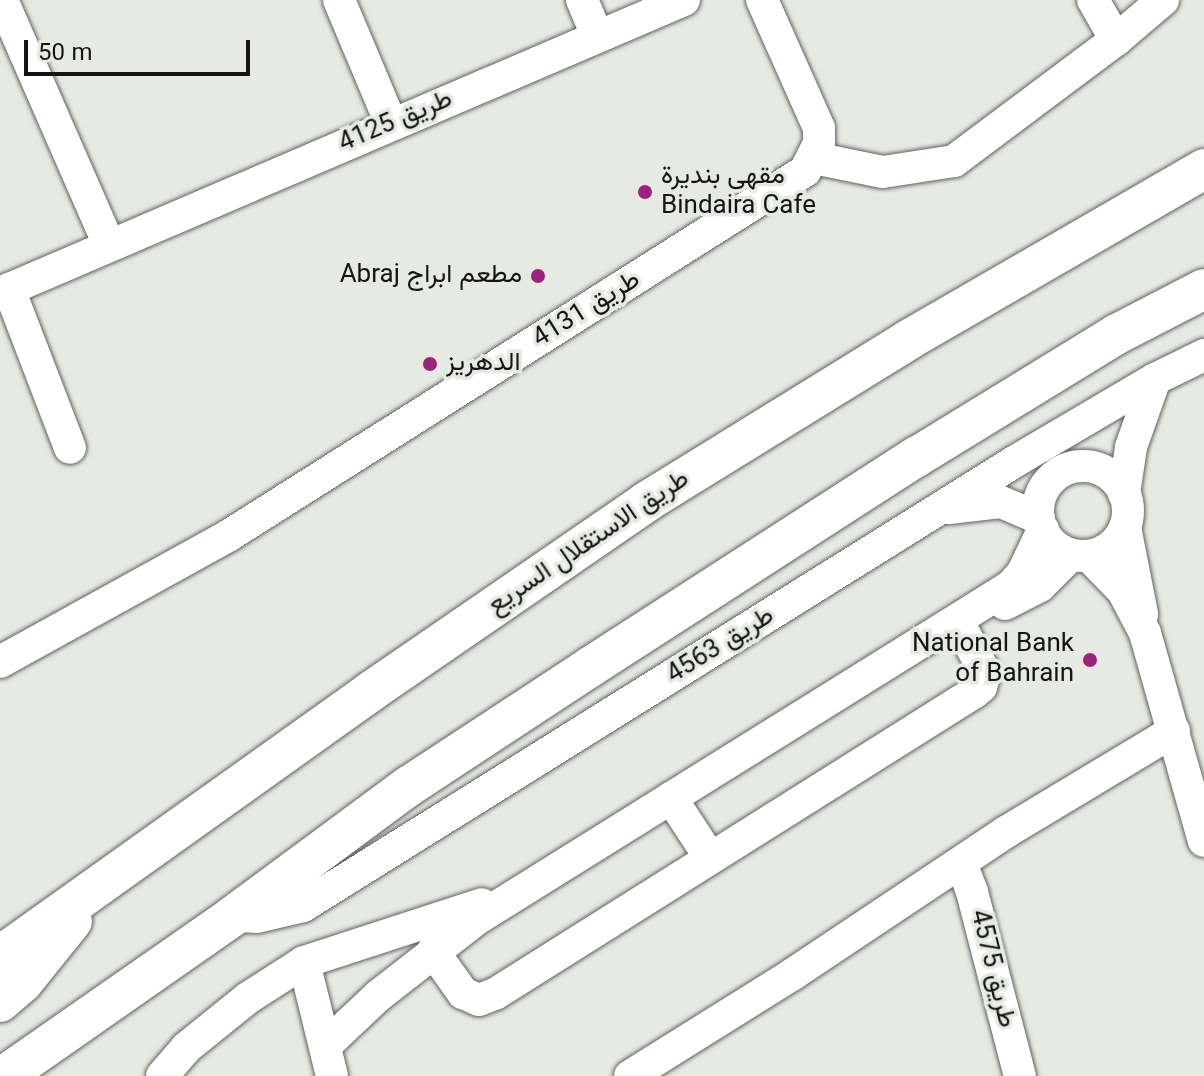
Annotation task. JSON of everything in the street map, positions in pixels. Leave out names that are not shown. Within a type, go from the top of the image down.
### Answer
[{"type":"main road","name":"طريق الاستقلال السريع","points":[[0,956],[97,890],[370,692],[646,502],[908,340],[1204,169]]},
{"type":"main road","points":[[4,1076],[233,916],[409,786],[722,581],[1117,334],[1204,289]]},
{"type":"main road","points":[[0,1002],[23,982],[97,890]]},
{"type":"street","points":[[2,0],[109,245]]},
{"type":"street","points":[[339,0],[391,124]]},
{"type":"street","points":[[582,0],[597,36]]},
{"type":"street","name":"طريق 4125","points":[[5,291],[684,0]]},
{"type":"street","points":[[762,0],[815,113],[819,128],[814,158],[883,172],[954,161],[1116,40],[1163,0]]},
{"type":"street","points":[[1093,0],[1116,40]]},
{"type":"street","name":"طريق 4131","points":[[0,662],[228,536],[793,180],[814,158]]},
{"type":"street","points":[[5,291],[70,448]]},
{"type":"street","name":"طريق 4563","points":[[233,916],[257,917],[303,906],[938,510],[1155,379],[1204,355]]},
{"type":"street","points":[[1124,494],[1131,447],[1155,379]]},
{"type":"street","points":[[329,1061],[433,951],[523,890],[1011,586],[1023,572],[1041,524],[1042,493],[1049,482],[1071,468],[1084,466],[1109,474],[1128,505],[1125,527],[1145,633],[1174,731],[1196,774],[1204,841]]},
{"type":"street","points":[[938,510],[1001,502],[1041,524],[1059,549],[1080,556],[1123,591],[1145,633]]},
{"type":"street","points":[[945,629],[1024,596],[1080,556],[1111,547],[1125,527]]},
{"type":"street","points":[[433,951],[463,993],[479,1000],[487,999],[981,687],[983,666],[945,629]]},
{"type":"street","points":[[630,1076],[961,863],[1174,731]]},
{"type":"street","points":[[671,798],[709,856]]},
{"type":"street","name":"طريق 4575","points":[[961,863],[972,892],[1020,1076]]},
{"type":"street","points":[[162,1076],[186,1048],[248,998],[304,962],[523,890]]},
{"type":"street","points":[[304,962],[329,1061]]},
{"type":"place","name":"مقهى بنديرة Bindaira Cafe","points":[[645,192]]},
{"type":"place","name":"Abraj مطعم ابراج","points":[[538,276]]},
{"type":"place","name":"الدهريز","points":[[430,364]]},
{"type":"place","name":"National Bank of Bahrain","points":[[1090,660]]}]
